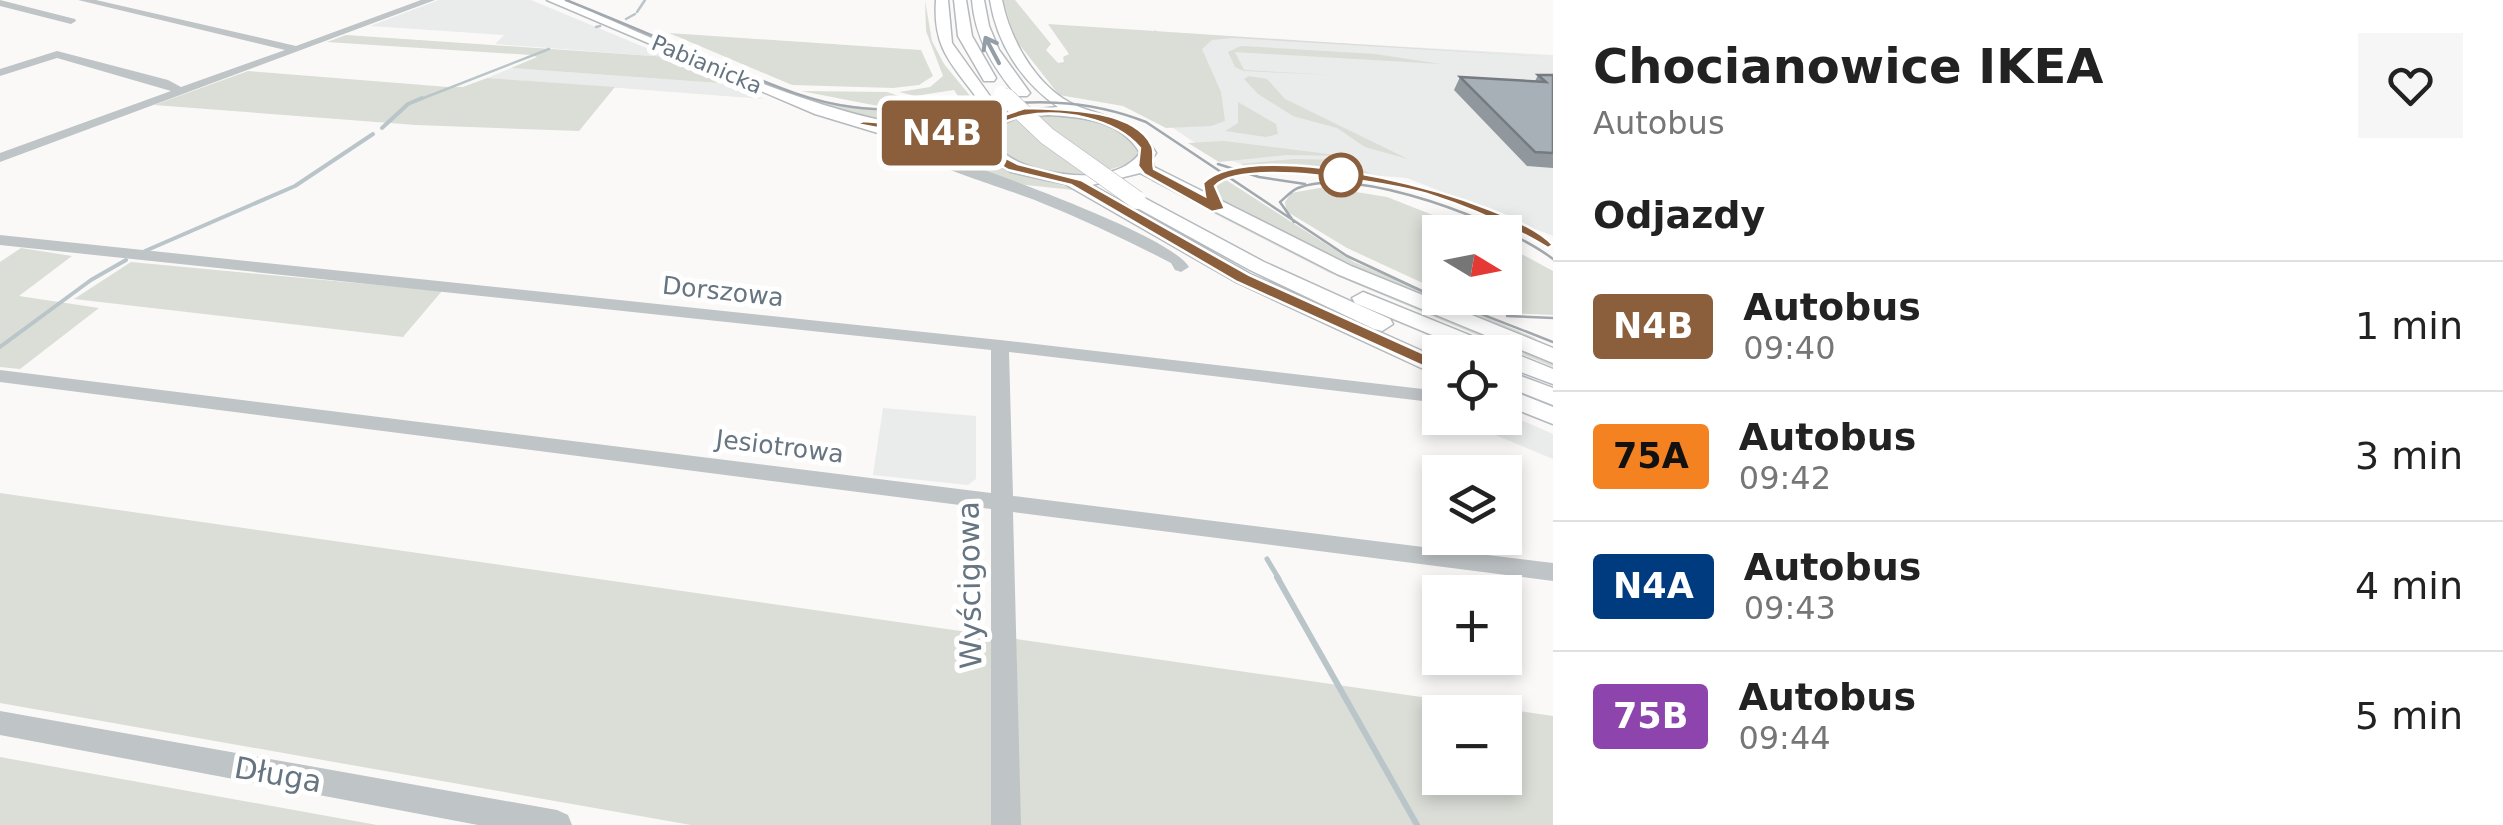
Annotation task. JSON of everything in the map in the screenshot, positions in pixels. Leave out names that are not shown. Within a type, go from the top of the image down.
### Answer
[{"type":"main road","name":"Pabianicka","points":[[553,0],[820,111],[902,134],[971,142],[1013,167],[1062,179]]},
{"type":"main road","points":[[942,0],[941,24],[947,48],[968,82],[996,114],[982,136],[986,149]]},
{"type":"main road","points":[[960,0],[965,36],[974,56],[1001,92],[1047,136],[1300,287],[1422,341]]},
{"type":"main road","points":[[978,0],[990,48],[1022,93],[1147,197],[1453,335]]},
{"type":"main road","points":[[996,0],[1007,39],[1050,94],[1090,116]]},
{"type":"main road","points":[[1033,111],[1048,104],[1050,94]]},
{"type":"main road","name":"Pabianicka","points":[[863,124],[943,133],[1033,111]]},
{"type":"main road","points":[[1033,111],[1090,116],[1118,124],[1140,138],[1148,152],[1146,169],[1156,176],[1291,246],[1553,356]]},
{"type":"main road","points":[[1062,179],[1115,176],[1144,161]]},
{"type":"main road","points":[[1062,179],[1086,187],[1243,278],[1422,360]]},
{"type":"main road","points":[[1522,365],[1553,377]]},
{"type":"main road","points":[[1522,383],[1553,396]]},
{"type":"main road","points":[[1522,403],[1553,416]]},
{"type":"street","points":[[83,0],[296,49]]},
{"type":"street","points":[[0,158],[430,0]]},
{"type":"street","points":[[0,3],[72,21]]},
{"type":"street","points":[[0,73],[57,54],[164,83],[181,92]]},
{"type":"street","points":[[902,134],[902,144],[915,153],[954,164],[1120,232],[1177,260],[1181,267]]},
{"type":"street","name":"Dorszowa","points":[[0,240],[1000,345],[1422,395]]},
{"type":"street","name":"Wyścigowa","points":[[1000,345],[1006,825]]},
{"type":"street","name":"Jesiotrowa","points":[[0,376],[1553,572]]},
{"type":"street","name":"Długa","points":[[0,723],[557,825]]},
{"type":"shaded area","points":[[439,0],[531,0],[668,57],[495,44],[504,35],[370,26]]},
{"type":"shaded area","points":[[925,0],[932,41],[944,64],[976,103],[878,106],[801,91],[887,92],[911,100],[960,99],[954,90],[915,96],[899,92],[930,87],[943,76],[926,31]]},
{"type":"shaded area","points":[[1003,0],[1015,0],[1051,44],[1046,50],[1058,63],[1064,62],[1063,57],[1069,54],[1048,24],[1553,57],[1233,38],[1212,40],[1202,49],[1221,92],[1225,121],[1211,126],[1166,128],[1123,106],[1059,95],[1015,39]]},
{"type":"shaded area","points":[[1154,29],[1160,33],[1553,55],[1553,236],[1522,224],[1522,215],[1500,215],[1407,178],[1244,165],[1210,153],[1173,128]]},
{"type":"shaded area","points":[[669,33],[921,50],[933,76],[919,85],[893,88],[792,85]]},
{"type":"shaded area","points":[[346,35],[668,57],[732,84],[511,68],[537,57],[531,55],[327,42]]},
{"type":"shaded area","points":[[1241,46],[1375,54],[1441,64],[1235,52],[1244,70],[1334,75],[1244,71],[1235,67],[1228,52]]},
{"type":"shaded area","points":[[511,68],[732,84],[764,99],[487,78]]},
{"type":"shaded area","points":[[248,71],[448,87],[463,87],[487,78],[615,87],[579,131],[416,125],[154,105]]},
{"type":"shaded area","points":[[1244,79],[1267,79],[1285,99],[1408,159],[1365,147],[1337,128],[1293,116],[1258,94]]},
{"type":"shaded area","points":[[804,98],[892,112],[983,107],[989,117],[972,127],[926,130],[872,119]]},
{"type":"shaded area","points":[[1238,102],[1276,124],[1278,134],[1266,137],[1225,131],[1238,123]]},
{"type":"shaded area","points":[[1065,114],[1119,130],[1128,136],[1139,155],[1124,165],[1103,171],[1052,173],[1008,160],[995,148],[992,132],[1007,121]]},
{"type":"shaded area","points":[[906,141],[967,143],[1016,172],[1082,191],[1017,184]]},
{"type":"shaded area","points":[[1224,141],[1344,156],[1287,155],[1219,162],[1188,143]]},
{"type":"shaded area","points":[[1343,160],[1371,174],[1247,168],[1241,164]]},
{"type":"shaded area","points":[[1223,178],[1354,262],[1422,290],[1422,297],[1319,254],[1219,201],[1214,187]]},
{"type":"shaded area","points":[[1157,179],[1302,255],[1422,308],[1422,312],[1330,273],[1151,181]]},
{"type":"shaded area","points":[[1325,187],[1387,197],[1433,215],[1422,215],[1422,283],[1347,248],[1286,211],[1285,202],[1291,193]]},
{"type":"shaded area","points":[[21,248],[72,256],[19,296],[99,308],[20,369],[0,367],[0,262]]},
{"type":"shaded area","points":[[1522,254],[1553,271],[1553,315],[1522,314]]},
{"type":"shaded area","points":[[131,262],[442,291],[403,337],[74,299]]},
{"type":"shaded area","points":[[1430,315],[1440,315],[1488,335],[1477,335]]},
{"type":"shaded area","points":[[1467,315],[1481,315],[1538,339]]},
{"type":"shaded area","points":[[1522,349],[1553,362],[1553,367],[1522,354]]},
{"type":"shaded area","points":[[883,408],[976,416],[976,479],[968,485],[873,475]]},
{"type":"shaded area","points":[[1522,420],[1553,434],[1553,459],[1495,435],[1522,435]]},
{"type":"shaded area","points":[[0,493],[1422,697],[1422,795],[1522,795],[1522,712],[1553,716],[1553,825],[691,825],[0,703]]},
{"type":"shaded area","points":[[0,757],[377,825],[0,825]]},
{"type":"building","points":[[1538,75],[1553,75],[1553,153],[1535,152],[1460,77],[1546,82]]},
{"type":"waterway","points":[[637,12],[645,0]]},
{"type":"waterway","points":[[626,19],[635,14]]},
{"type":"waterway","points":[[596,27],[600,26]]},
{"type":"waterway","points":[[416,101],[549,49]]},
{"type":"waterway","points":[[382,128],[408,104],[422,98]]},
{"type":"waterway","points":[[145,251],[295,186],[373,134]]},
{"type":"waterway","points":[[0,347],[91,280],[126,260]]},
{"type":"waterway","points":[[1267,559],[1279,579]]},
{"type":"waterway","points":[[1277,577],[1417,825]]},
{"type":"tram line","points":[[566,0],[765,82],[834,104],[890,110],[1035,102],[1108,110],[1146,122],[1292,220]]},
{"type":"tram line","points":[[1218,164],[1259,177],[1305,184]]},
{"type":"tram line","points":[[1292,220],[1280,202],[1296,189],[1324,183],[1356,184],[1392,190],[1467,214],[1553,259]]},
{"type":"tram line","points":[[1292,220],[1347,256],[1422,291],[1553,342]]},
{"type":"tram line","points":[[1507,316],[1553,318]]},
{"type":"bus line","name":"N4B","points":[[1422,361],[1308,311],[1195,254],[1076,182],[1013,167],[971,142],[902,134],[863,124],[964,133],[984,129],[1004,116],[1025,112],[1082,114],[1110,121],[1135,134],[1147,148],[1144,161],[1149,172],[1217,209],[1208,186],[1217,176],[1230,172],[1272,170],[1378,178],[1434,192],[1527,229],[1553,245]]}]
